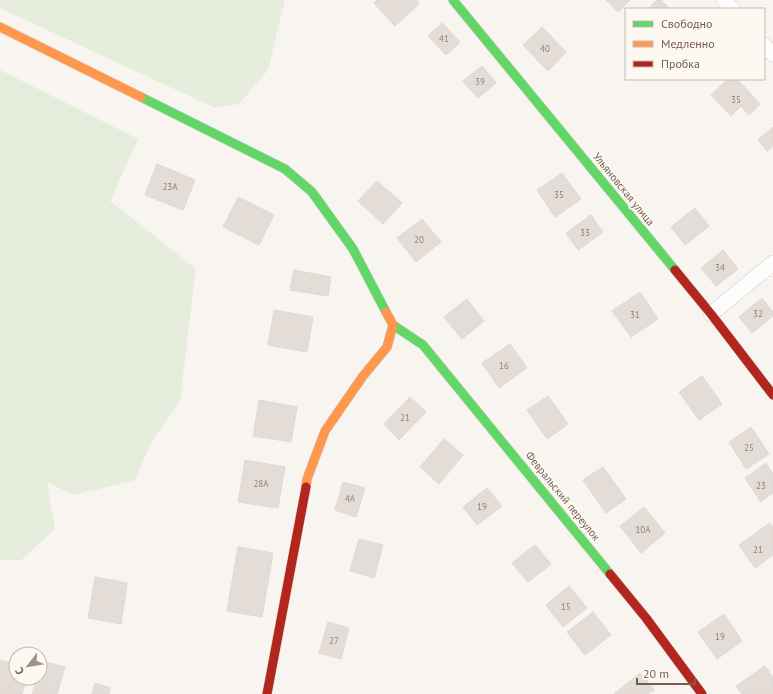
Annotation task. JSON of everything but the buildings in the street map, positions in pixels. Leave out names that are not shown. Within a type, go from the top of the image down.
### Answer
[{"type":"street","name":"Ульяновская улица","points":[[453,0],[711,314],[773,395]]},
{"type":"street","points":[[724,0],[731,8]]},
{"type":"street","points":[[0,27],[285,169],[312,192],[349,243],[393,325],[387,347],[363,376],[325,431],[306,479],[267,694]]},
{"type":"street","points":[[765,46],[773,54]]},
{"type":"street","points":[[711,314],[773,263]]},
{"type":"street","name":"Февральский переулок","points":[[393,325],[423,345],[646,618],[702,694]]},
{"type":"green space","points":[[0,0],[285,0],[268,70],[239,104],[215,108],[0,8]]},
{"type":"green space","points":[[0,70],[138,139],[110,201],[196,269],[180,401],[151,443],[135,480],[74,495],[47,482],[55,529],[21,560],[0,560]]},
{"type":"traffic: fast","points":[[453,0],[675,270]]},
{"type":"traffic: fast","points":[[141,97],[285,169],[312,192],[353,249],[386,312]]},
{"type":"traffic: fast","points":[[393,325],[423,345],[610,574]]},
{"type":"traffic: slow","points":[[0,27],[141,97]]},
{"type":"traffic: slow","points":[[306,487],[307,479],[325,431],[363,376],[387,347],[393,325],[386,312]]},
{"type":"traffic: jam","points":[[675,270],[773,395]]},
{"type":"traffic: jam","points":[[267,694],[306,487]]},
{"type":"traffic: jam","points":[[610,574],[646,618],[702,694]]}]
